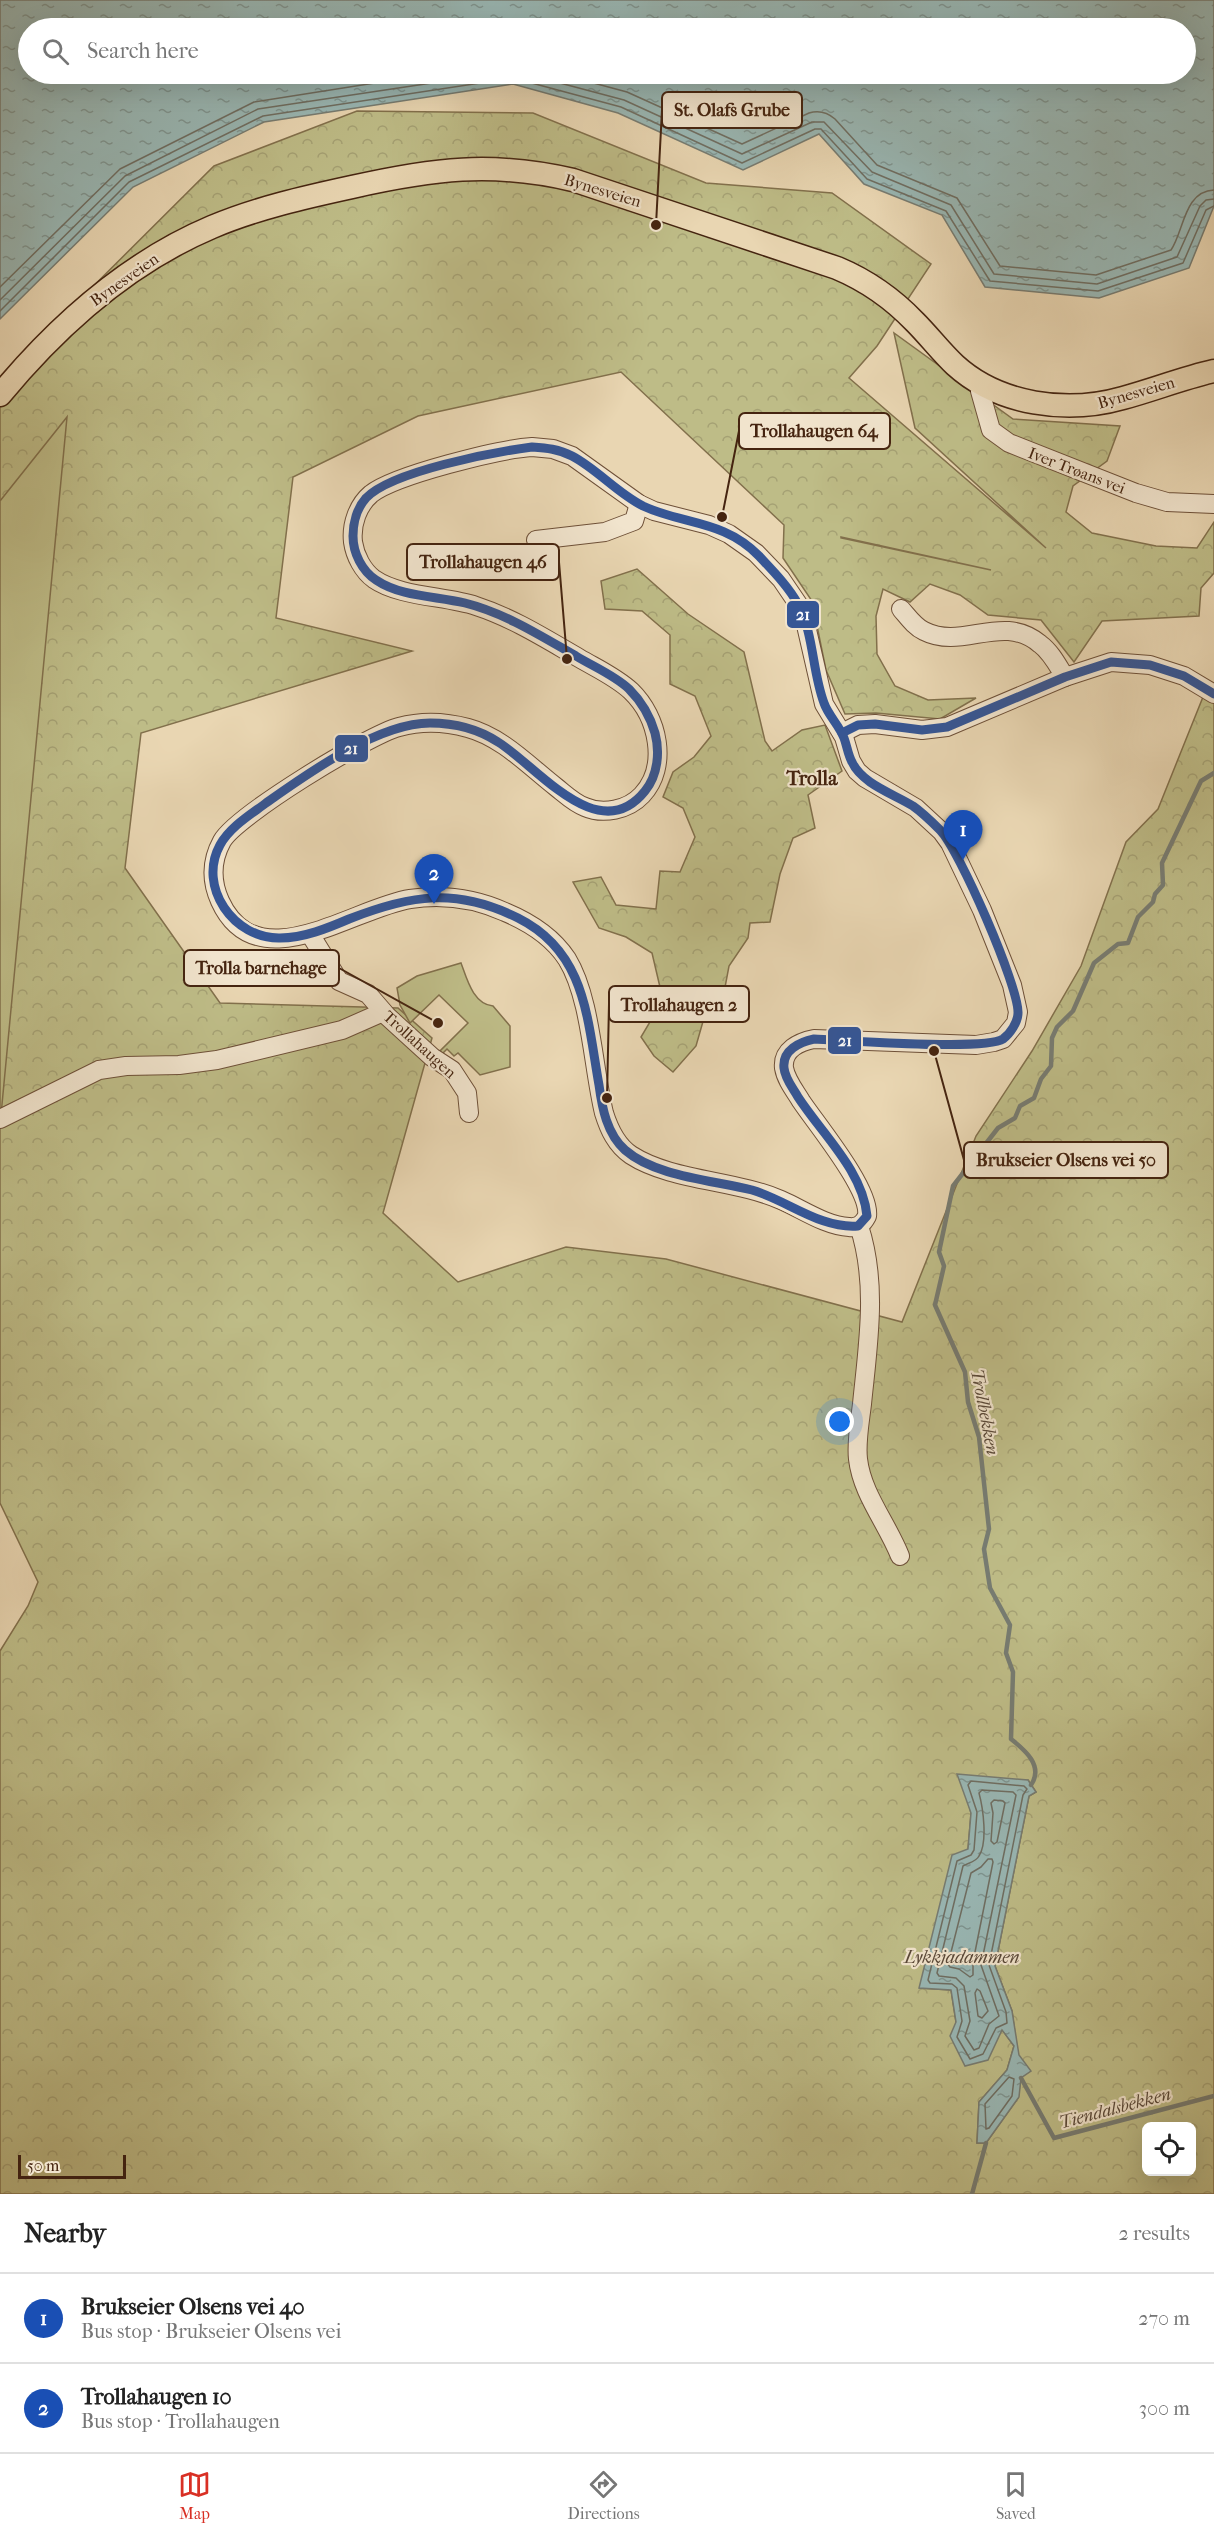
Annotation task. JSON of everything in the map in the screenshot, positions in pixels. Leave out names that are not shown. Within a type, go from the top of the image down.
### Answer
[{"type":"main road","name":"Bynesveien","points":[[0,395],[35,355],[87,304],[134,269],[183,241],[234,219],[323,193],[402,176],[475,168],[532,172],[582,183],[837,268],[871,284],[886,295],[956,366],[998,392],[1030,401],[1056,405],[1089,405],[1122,399],[1181,379],[1214,371]]},
{"type":"street","name":"Iver Trøans vei","points":[[984,385],[980,391],[991,430],[1009,443],[1136,493],[1167,502],[1214,504]]},
{"type":"street","points":[[532,447],[553,449],[572,456],[639,504],[654,511],[709,525],[729,534],[756,553],[781,579],[798,604],[805,621],[824,704],[842,733],[857,771],[927,816],[951,843],[1001,957],[1017,1000],[1018,1012],[1010,1032],[994,1042],[976,1044],[814,1039],[801,1042],[788,1052],[784,1069],[792,1087],[852,1174],[864,1196],[868,1210],[865,1220],[859,1226],[850,1228],[836,1224],[778,1198],[648,1163],[632,1156],[615,1139],[607,1122],[600,1096],[581,991],[568,961],[551,939],[538,929],[492,906],[467,899],[438,896],[398,902],[291,939],[267,939],[237,925],[224,908],[214,887],[213,873],[218,851],[231,829],[241,820],[368,740],[390,729],[421,722],[467,727],[501,744],[572,800],[587,809],[600,811],[625,807],[642,795],[652,778],[657,756],[655,732],[645,709],[628,688],[524,627],[491,612],[458,601],[400,589],[372,578],[358,560],[353,543],[355,519],[362,503],[379,489],[406,478],[503,450],[532,447]]},
{"type":"street","points":[[536,540],[616,530],[634,521],[639,504]]},
{"type":"street","points":[[901,609],[923,631],[937,636],[951,637],[1003,629],[1025,634],[1041,644],[1065,677]]},
{"type":"street","points":[[842,733],[858,725],[882,724],[922,730],[947,727],[1065,677],[1111,662],[1139,663],[1174,672],[1214,694]]},
{"type":"street","name":"Trollahaugen","points":[[310,934],[334,977],[344,985],[368,994],[383,1012],[432,1057],[452,1070],[467,1093],[470,1113]]},
{"type":"street","points":[[0,1119],[99,1070],[217,1060],[342,1030],[383,1012]]},
{"type":"street","points":[[859,1226],[865,1244],[871,1285],[857,1455],[866,1488],[892,1535],[900,1556]]},
{"type":"green space","points":[[357,111],[533,113],[706,183],[832,193],[931,264],[877,346],[849,378],[1046,548],[915,428],[894,333],[1013,419],[1120,426],[1107,461],[1073,486],[1066,512],[1092,533],[1156,546],[1197,548],[1214,522],[1214,573],[1201,588],[1199,616],[1102,621],[1074,662],[1041,620],[988,615],[960,595],[930,584],[910,602],[883,589],[876,616],[877,654],[895,686],[928,700],[976,698],[940,719],[876,713],[845,714],[826,670],[812,601],[783,558],[784,525],[621,372],[418,416],[293,477],[276,618],[412,651],[141,733],[125,868],[220,1003],[398,1008],[432,1038],[383,1213],[458,1282],[566,1247],[666,1259],[902,1322],[976,1136],[1032,1051],[1081,966],[1126,842],[1158,809],[1203,697],[1214,701],[1214,2194],[0,2194],[0,1651],[28,1606],[38,1582],[0,1503],[0,379],[214,166]],"holes":[[[841,537],[991,570],[841,538]],[[1028,1780],[1036,1792],[1029,1796],[995,1966],[1012,2011],[1021,2078],[1018,2098],[986,2143],[977,2143],[979,2102],[1007,2070],[1014,2046],[1002,2029],[956,2022],[951,1990],[920,1988],[968,1849],[971,1813],[967,1797]]]},
{"type":"green space","points":[[67,417],[1,1115],[0,1116],[0,501]]},
{"type":"green space","points":[[637,569],[688,614],[744,652],[765,741],[772,751],[802,730],[825,725],[842,771],[808,795],[815,828],[793,838],[780,874],[770,922],[750,923],[748,938],[729,966],[723,998],[704,1018],[696,1046],[673,1072],[654,1056],[641,1037],[663,1000],[652,953],[626,937],[599,928],[573,882],[601,877],[616,905],[656,909],[660,871],[680,872],[695,837],[683,808],[663,797],[673,772],[694,757],[711,736],[695,696],[670,684],[670,635],[642,611],[605,609],[601,581]]},
{"type":"green space","points":[[461,963],[468,983],[476,996],[480,1001],[493,1006],[510,1026],[510,1067],[480,1075],[458,1053],[454,1056],[447,1049],[442,1054],[439,1052],[468,1023],[439,995],[410,1023],[400,1005],[397,988],[417,976]]},
{"type":"water","points":[[0,0],[1214,0],[1214,206],[1189,268],[1099,298],[985,287],[942,215],[864,184],[819,134],[743,170],[618,113],[513,84],[264,122],[133,187],[0,319]]},
{"type":"water","name":"Lykkjadammen","points":[[957,1774],[1028,1780],[1036,1792],[1029,1796],[995,1966],[1012,2011],[1019,2055],[1031,2071],[1021,2078],[1019,2097],[986,2143],[977,2143],[979,2102],[1007,2070],[1014,2046],[1002,2030],[988,2060],[965,2066],[950,2036],[956,2022],[951,1990],[919,1988],[952,1855],[968,1849],[971,1813]]},
{"type":"waterway","name":"Trollbekken","points":[[1031,1785],[1034,1778],[1034,1765],[1027,1753],[1011,1739],[1013,1672],[1006,1653],[1010,1625],[990,1588],[984,1549],[989,1529],[979,1437],[968,1402],[965,1372],[935,1305],[944,1266],[939,1252],[953,1186],[998,1128],[1015,1118],[1020,1106],[1034,1098],[1041,1079],[1051,1066],[1052,1038],[1057,1027],[1073,1011],[1094,963],[1118,944],[1128,943],[1138,917],[1153,902],[1155,894],[1163,885],[1162,863],[1201,781],[1214,773]]},
{"type":"waterway","name":"Tiendalsbekken","points":[[1021,2078],[1054,2138],[1214,2096]]},
{"type":"waterway","points":[[972,2194],[986,2143]]},
{"type":"transit line","name":"21","points":[[532,447],[552,449],[567,454],[590,467],[624,495],[643,506],[718,529],[746,544],[759,556],[785,585],[798,604],[807,628],[824,703],[842,733],[857,770],[879,788],[913,806],[940,830],[949,842],[973,889],[999,949],[1016,998],[1018,1013],[1013,1028],[1003,1039],[943,1045],[814,1039],[793,1048],[786,1056],[784,1068],[789,1083],[850,1168],[858,1184],[867,1216],[858,1226],[844,1226],[817,1219],[752,1190],[669,1172],[652,1166],[625,1150],[619,1144],[606,1120],[591,1035],[580,989],[558,949],[541,932],[518,918],[474,902],[453,898],[433,898],[392,904],[316,932],[280,938],[263,936],[248,930],[224,908],[217,893],[213,877],[214,861],[220,845],[235,827],[283,791],[344,752],[388,731],[410,725],[448,724],[482,734],[514,753],[569,797],[589,807],[608,811],[627,807],[645,791],[655,771],[657,740],[645,709],[623,684],[536,633],[480,607],[408,593],[386,586],[366,572],[357,555],[353,542],[356,516],[366,498],[379,488],[398,479],[444,464],[532,447]]},
{"type":"transit line","name":"21","points":[[842,733],[858,725],[875,724],[922,730],[947,727],[1065,677],[1111,662],[1150,665],[1184,676],[1214,694]]},
{"type":"place","name":"St. Olafs Grube","points":[[656,225]]},
{"type":"place","name":"Trollahaugen 64","points":[[722,517]]},
{"type":"place","name":"Trollahaugen 46","points":[[567,659]]},
{"type":"place","name":"Brukseier Olsens vei 40","points":[[963,860]]},
{"type":"place","name":"Trollahaugen 10","points":[[434,904]]},
{"type":"place","name":"Trolla barnehage","points":[[438,1023]]},
{"type":"place","name":"Brukseier Olsens vei 50","points":[[934,1051]]},
{"type":"place","name":"Trollahaugen 2","points":[[607,1098]]},
{"type":"district","name":"Trolla","points":[[812,778]]}]
